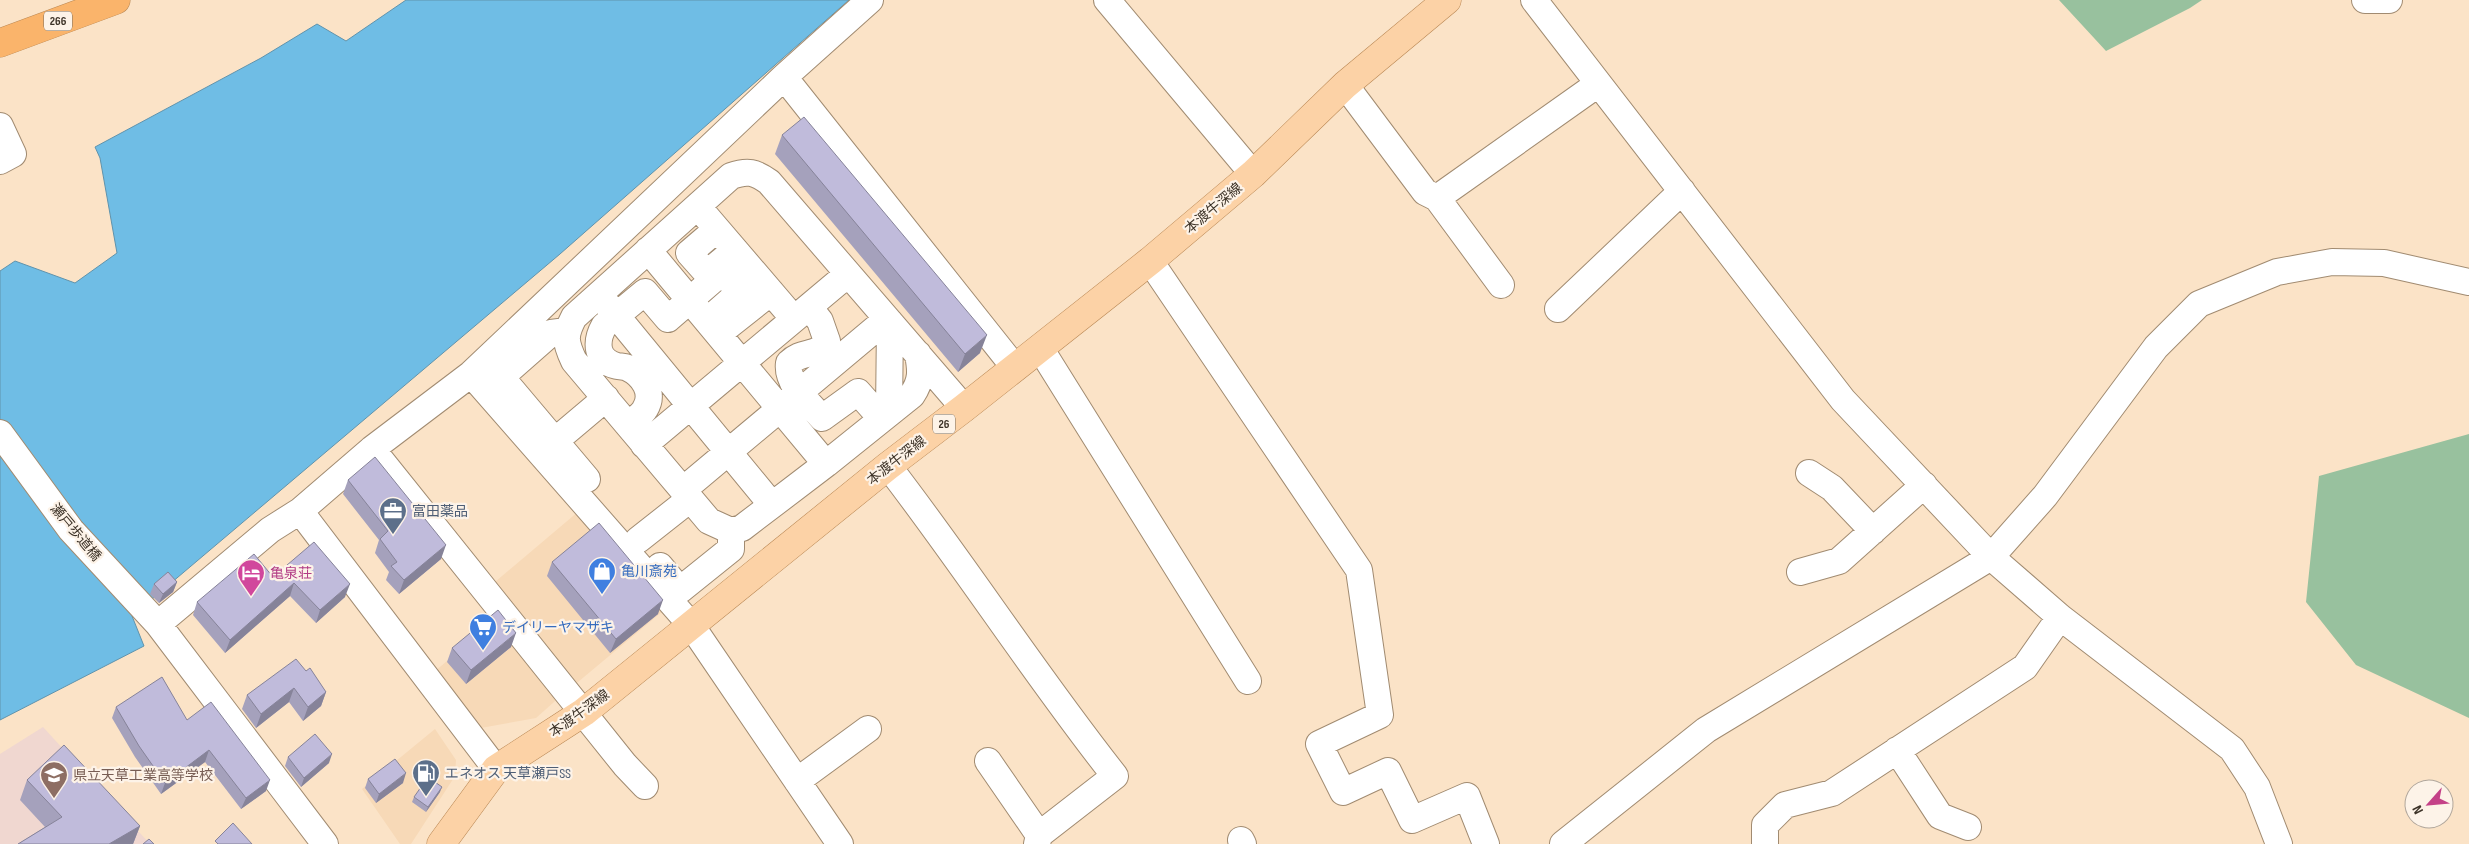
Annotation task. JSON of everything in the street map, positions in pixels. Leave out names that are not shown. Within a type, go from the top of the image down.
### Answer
[{"type":"highway","name":"266","points":[[0,43],[116,0]]},
{"type":"main road","name":"本渡牛深線","points":[[441,844],[496,769],[584,712],[888,466],[1150,261],[1253,174],[1345,85],[1447,0]]},
{"type":"street","points":[[158,624],[270,530],[300,511],[372,449],[471,374],[784,77],[870,0]]},
{"type":"street","points":[[1106,0],[1253,174]]},
{"type":"street","points":[[1534,0],[1844,400],[1991,557],[2060,618],[2232,749],[2256,787],[2279,844]]},
{"type":"street","points":[[2365,0],[2389,0]]},
{"type":"street","points":[[784,77],[1015,368]]},
{"type":"street","points":[[1437,198],[1598,84]]},
{"type":"street","points":[[1345,85],[1425,192],[1437,198],[1501,285]]},
{"type":"street","points":[[0,126],[13,154],[0,161]]},
{"type":"street","points":[[918,354],[921,371],[920,384],[912,394],[826,464],[742,528],[731,530],[709,521],[574,361],[566,345],[567,331],[574,317],[731,176],[744,171],[756,173],[769,182],[889,320],[918,354],[964,408]]},
{"type":"street","points":[[1558,309],[1682,191]]},
{"type":"street","points":[[698,206],[771,292],[823,326],[827,341],[822,349],[816,352],[804,353],[789,363],[788,372],[799,391],[822,418],[858,392],[886,416]]},
{"type":"street","points":[[628,425],[645,410],[649,398],[648,386],[640,376],[627,367],[616,366],[606,361],[600,354],[597,343],[600,333],[604,326],[645,292],[668,319],[713,280],[689,252],[717,228]]},
{"type":"street","points":[[648,250],[826,464]]},
{"type":"street","points":[[713,328],[740,292],[717,265],[735,250]]},
{"type":"street","points":[[1150,261],[1359,570],[1380,715],[1319,744],[1343,792],[1388,771],[1412,820],[1467,796],[1486,844]]},
{"type":"street","points":[[1563,844],[1706,730],[1991,557],[2045,496],[2156,347],[2199,304],[2278,272],[2332,262],[2384,263],[2469,282]]},
{"type":"street","points":[[644,445],[848,274]]},
{"type":"street","points":[[713,328],[752,318],[771,292]]},
{"type":"street","points":[[599,294],[772,505]]},
{"type":"street","points":[[638,540],[728,451],[779,407],[889,320]]},
{"type":"street","points":[[886,416],[889,320]]},
{"type":"street","points":[[567,331],[551,333],[501,377],[680,590],[731,549],[731,530]]},
{"type":"street","points":[[1040,348],[1248,682]]},
{"type":"street","points":[[471,374],[691,625],[798,781],[829,840]]},
{"type":"street","points":[[555,441],[606,398]]},
{"type":"street","name":"瀬戸歩道橋","points":[[0,434],[72,530],[158,624],[325,844]]},
{"type":"street","points":[[372,449],[625,765],[645,786]]},
{"type":"street","points":[[888,466],[940,534],[1061,707],[1115,776],[1038,840],[988,761]]},
{"type":"street","points":[[1809,473],[1832,488],[1872,531]]},
{"type":"street","points":[[1800,572],[1839,561],[1924,485]]},
{"type":"street","points":[[300,511],[496,769]]},
{"type":"street","points":[[1765,844],[1765,825],[1785,805],[1832,793],[2025,667],[2060,618]]},
{"type":"street","points":[[798,781],[868,730]]},
{"type":"street","points":[[1897,750],[1940,816],[1968,827]]},
{"type":"shaded area","points":[[579,511],[663,611],[572,687],[489,587]]},
{"type":"shaded area","points":[[500,616],[563,694],[536,718],[475,729],[434,672]]},
{"type":"shaded area","name":"県立天草工業高等学校","points":[[43,727],[150,844],[0,844],[0,754]]},
{"type":"shaded area","points":[[435,729],[456,760],[455,776],[411,844],[400,844],[362,789]]},
{"type":"green space","points":[[2059,0],[2202,0],[2106,51]]},
{"type":"green space","points":[[2469,434],[2469,718],[2356,665],[2306,602],[2319,476]]},
{"type":"water","points":[[406,0],[849,0],[560,254],[132,616],[144,646],[0,720],[0,271],[15,261],[75,283],[117,253],[100,158],[95,147],[261,58],[317,24],[346,41]]},
{"type":"building","points":[[804,117],[987,335],[965,354],[782,135]]},
{"type":"building","points":[[375,457],[446,545],[404,580],[391,566],[397,562],[380,539],[388,531],[348,480]]},
{"type":"building","name":"亀川斎苑","points":[[599,523],[663,600],[616,639],[552,562]]},
{"type":"building","points":[[314,542],[350,584],[320,610],[294,583],[230,640],[197,602],[254,554],[273,577]]},
{"type":"building","points":[[168,572],[177,582],[163,594],[154,584]]},
{"type":"building","points":[[498,610],[516,633],[471,670],[452,648]]},
{"type":"building","points":[[296,659],[306,671],[310,668],[326,692],[308,707],[294,688],[261,714],[247,695]]},
{"type":"building","points":[[162,677],[187,720],[211,702],[270,780],[246,798],[209,750],[165,783],[139,746],[116,707]]},
{"type":"building","points":[[315,734],[332,754],[304,778],[288,757]]},
{"type":"building","points":[[64,745],[140,826],[109,844],[18,844],[62,817],[27,780]]},
{"type":"building","points":[[395,759],[406,773],[379,794],[368,779]]},
{"type":"building","name":"エネオス 天草瀬戸SS","points":[[428,777],[442,787],[428,807],[414,797]]},
{"type":"building","points":[[233,823],[252,844],[218,844],[215,841]]},
{"type":"building","points":[[149,839],[154,844],[143,844]]},
{"type":"place","name":"富田薬品","points":[[393,535]]},
{"type":"place","name":"亀川斎苑","points":[[602,595]]},
{"type":"place","name":"亀泉荘","points":[[251,597]]},
{"type":"place","name":"デイリーヤマザキ","points":[[483,651]]},
{"type":"place","name":"エネオス 天草瀬戸SS","points":[[426,797]]},
{"type":"place","name":"県立天草工業高等学校","points":[[54,799]]}]
